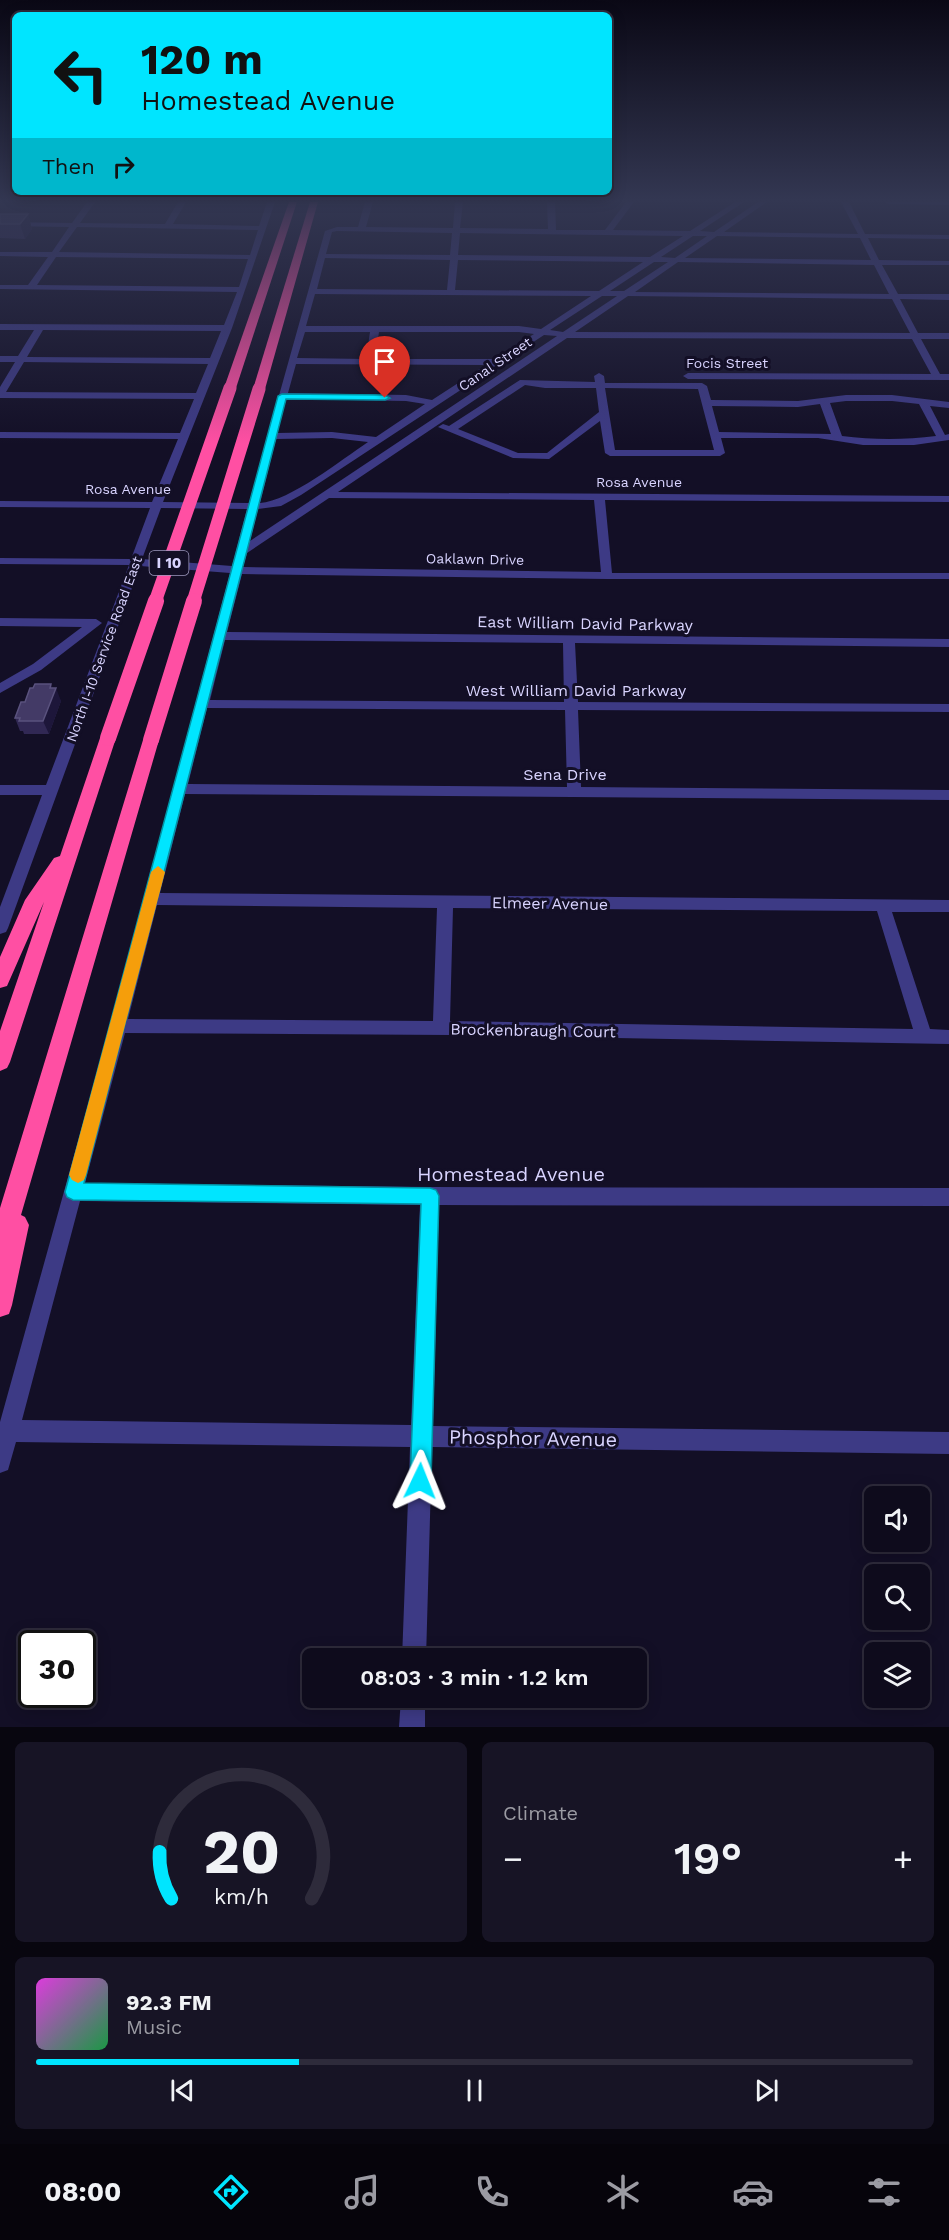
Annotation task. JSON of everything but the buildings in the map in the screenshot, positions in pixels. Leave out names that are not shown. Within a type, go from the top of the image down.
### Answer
[{"type":"highway","name":"I 10","points":[[0,1062],[108,738],[266,283]]},
{"type":"highway","name":"I 10","points":[[0,1246],[291,283]]},
{"type":"highway","points":[[0,980],[32,905],[74,841]]},
{"type":"highway","points":[[0,1305],[45,1095]]},
{"type":"street","points":[[32,287],[35,283]]},
{"type":"street","name":"North I-10 Service Road East","points":[[0,928],[6,897],[52,790],[157,504],[245,283]]},
{"type":"street","points":[[0,1462],[118,1026],[313,283]]},
{"type":"street","points":[[451,292],[452,283]]},
{"type":"street","name":"Canal Street","points":[[255,506],[277,504],[287,500],[619,283]]},
{"type":"street","name":"Canal Street","points":[[243,551],[330,495],[642,283]]},
{"type":"street","points":[[887,283],[937,377]]},
{"type":"street","points":[[0,287],[242,290]]},
{"type":"street","points":[[311,291],[949,297]]},
{"type":"street","points":[[0,327],[228,328]]},
{"type":"street","points":[[40,327],[0,395],[201,396]]},
{"type":"street","points":[[301,329],[519,329],[566,335],[949,336]]},
{"type":"street","points":[[370,362],[375,329]]},
{"type":"street","points":[[0,359],[215,361]]},
{"type":"street","points":[[292,362],[498,362]]},
{"type":"street","name":"Focis Street","points":[[478,375],[599,381],[949,378]]},
{"type":"street","points":[[450,430],[518,383],[529,381],[545,385],[599,381],[702,386],[720,453],[610,453],[599,381]]},
{"type":"street","points":[[282,396],[406,398],[434,404]]},
{"type":"street","points":[[708,403],[798,404],[846,398],[880,398],[949,405]]},
{"type":"street","points":[[824,401],[837,437]]},
{"type":"street","points":[[715,435],[837,437],[863,442],[914,442],[946,438],[923,402]]},
{"type":"street","points":[[435,423],[517,456],[549,456],[604,413]]},
{"type":"street","points":[[0,435],[185,436]]},
{"type":"street","points":[[272,436],[332,435],[379,440]]},
{"type":"street","name":"Rosa Avenue","points":[[330,495],[949,500]]},
{"type":"street","points":[[599,497],[607,576]]},
{"type":"street","name":"Rosa Avenue","points":[[0,504],[255,506]]},
{"type":"street","name":"Oaklawn Drive","points":[[0,561],[136,562],[238,570],[607,576],[949,576]]},
{"type":"street","points":[[0,622],[114,623]]},
{"type":"street","points":[[0,689],[37,666],[95,622]]},
{"type":"street","name":"East William David Parkway","points":[[221,636],[949,643]]},
{"type":"street","points":[[569,640],[574,792]]},
{"type":"street","name":"West William David Parkway","points":[[203,704],[949,708]]},
{"type":"street","name":"Sena Drive","points":[[180,789],[949,795]]},
{"type":"street","points":[[0,790],[52,790]]},
{"type":"street","name":"Elmeer Avenue","points":[[151,899],[949,906]]},
{"type":"street","points":[[441,1028],[446,901]]},
{"type":"street","points":[[883,907],[924,1037]]},
{"type":"street","name":"Brockenbraugh Court","points":[[118,1026],[441,1028],[949,1037]]},
{"type":"street","name":"Homestead Avenue","points":[[73,1192],[430,1196],[949,1197]]},
{"type":"street","points":[[414,1648],[430,1196]]},
{"type":"street","name":"Phosphor Avenue","points":[[10,1431],[949,1443]]},
{"type":"street","points":[[412,1727],[413,1708]]},
{"type":"slow traffic","points":[[78,1175],[158,872]]},
{"type":"route","points":[[385,398],[282,396],[257,501],[73,1192],[430,1196],[420,1481]]}]
